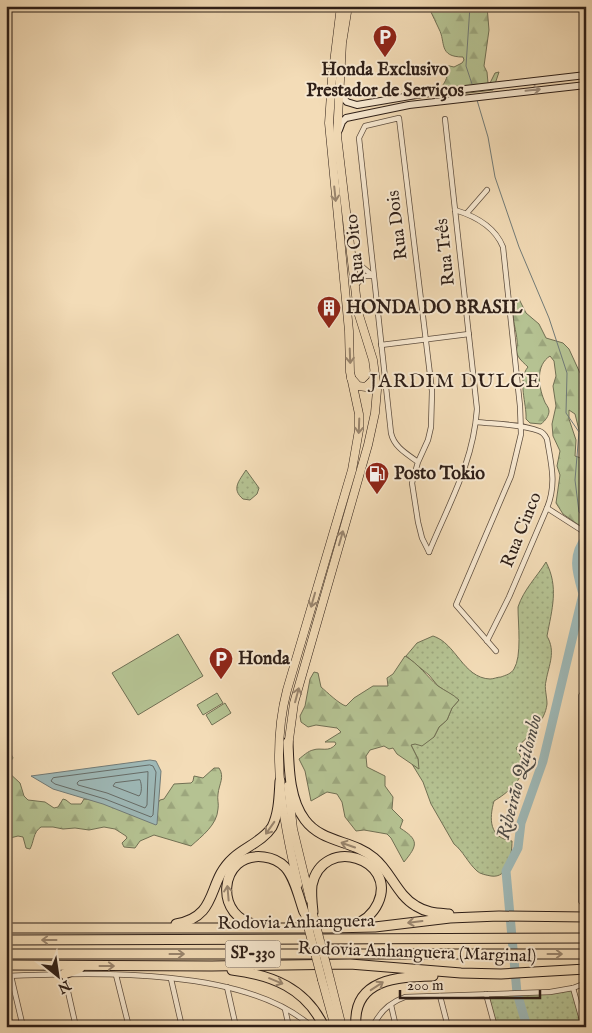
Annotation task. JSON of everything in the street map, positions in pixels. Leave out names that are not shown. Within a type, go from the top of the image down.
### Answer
[{"type":"highway","points":[[288,742],[294,796],[301,815],[315,831],[329,839],[364,851],[374,858],[404,897],[419,908],[432,913],[495,916]]},
{"type":"highway","points":[[149,929],[188,922],[202,912],[210,900],[226,865],[238,853],[265,835],[273,825],[277,811],[280,781]]},
{"type":"highway","points":[[292,928],[284,925],[252,924],[235,913],[228,901],[226,889],[228,878],[234,868],[244,860],[256,856],[268,857],[279,862],[289,872],[309,913]]},
{"type":"highway","points":[[309,913],[312,884],[320,868],[330,860],[342,856],[355,857],[362,860],[376,874],[380,887],[379,900],[373,912],[358,923],[329,928]]},
{"type":"highway","name":"Rodovia Anhanguera (Marginal)","points":[[6,928],[329,928],[375,927],[450,918],[495,916],[586,917]]},
{"type":"highway","name":"Rodovia Anhanguera","points":[[6,940],[216,941],[586,938]]},
{"type":"highway","name":"Rodovia Anhanguera","points":[[6,954],[586,954]]},
{"type":"highway","name":"Rodovia Anhanguera (Marginal)","points":[[6,966],[350,964],[461,973],[501,974],[527,974],[586,969]]},
{"type":"highway","points":[[64,974],[84,966]]},
{"type":"highway","points":[[212,966],[254,974],[280,982],[307,1001],[324,1027]]},
{"type":"highway","points":[[356,1027],[356,1017],[360,1005],[376,985],[391,979],[449,976],[461,973]]},
{"type":"main road","points":[[335,1027],[326,980],[289,845],[280,781],[280,725],[282,707],[357,449],[359,414],[351,378],[350,332],[329,123],[332,79],[341,6]]},
{"type":"main road","points":[[309,913],[291,814],[287,760],[291,717],[303,669],[368,445],[377,390],[369,345],[358,312],[337,136],[342,43],[348,6]]},
{"type":"main road","points":[[351,378],[358,386],[366,387],[373,380],[374,370]]},
{"type":"main road","points":[[326,980],[342,1027]]},
{"type":"street","points":[[339,93],[346,102],[357,105],[465,89],[586,76]]},
{"type":"street","points":[[337,136],[342,122],[350,117],[410,105],[586,85]]},
{"type":"street","name":"Rua Oito","points":[[401,126],[399,118],[371,124],[365,126],[359,138],[392,438],[402,450],[418,462]]},
{"type":"street","name":"Rua Três","points":[[429,552],[463,474],[474,442],[476,422],[476,396],[445,119]]},
{"type":"street","name":"Rua Dois","points":[[401,126],[432,392],[432,413],[428,440],[418,462],[412,483],[420,530],[429,552]]},
{"type":"street","points":[[467,213],[488,190]]},
{"type":"street","points":[[455,210],[467,213],[492,230],[500,239],[503,247],[520,406],[521,428],[511,476],[456,605],[496,650]]},
{"type":"street","points":[[350,251],[360,265],[373,276]]},
{"type":"street","points":[[354,286],[364,276],[373,276]]},
{"type":"street","points":[[381,345],[469,334]]},
{"type":"street","name":"Rua Cinco","points":[[476,422],[540,431],[545,434],[554,482],[547,508],[509,597],[487,641]]},
{"type":"street","points":[[547,508],[584,532]]},
{"type":"street","points":[[584,906],[581,901],[581,696],[586,688]]},
{"type":"street","points":[[64,974],[76,1027]]},
{"type":"street","points":[[116,975],[129,1027]]},
{"type":"street","points":[[23,1027],[8,976],[116,975],[198,981],[248,993],[285,1009],[312,1027]]},
{"type":"street","points":[[171,979],[182,1027]]},
{"type":"street","points":[[373,1027],[381,1013],[400,999],[412,995],[440,996],[550,992],[574,988],[586,983]]},
{"type":"street","points":[[227,987],[236,1027]]},
{"type":"street","points":[[574,988],[584,1027]]},
{"type":"street","points":[[486,994],[495,1027]]},
{"type":"street","points":[[440,996],[448,1027]]},
{"type":"street","points":[[391,1005],[396,1027]]},
{"type":"street","points":[[285,1009],[289,1027]]},
{"type":"green space","points":[[431,6],[487,6],[489,30],[484,66],[487,72],[488,83],[490,83],[495,73],[499,72],[493,90],[443,96],[438,94],[447,77],[445,65],[454,67],[464,60],[463,57],[446,52],[441,34],[430,10]]},
{"type":"green space","points":[[519,299],[526,313],[539,324],[546,338],[563,343],[569,349],[580,373],[586,373],[586,389],[582,396],[586,405],[586,438],[583,437],[579,430],[575,414],[569,410],[569,419],[576,440],[575,456],[581,458],[582,446],[586,444],[586,530],[563,514],[556,503],[560,475],[557,466],[560,451],[553,436],[552,424],[556,406],[553,386],[556,376],[554,361],[550,356],[545,360],[540,370],[540,388],[549,410],[548,415],[541,424],[530,423],[526,419],[523,378],[528,367],[517,354],[513,313]]},
{"type":"green space","points":[[246,470],[259,488],[257,494],[250,500],[243,499],[237,492],[237,485]]},
{"type":"green space","points":[[546,562],[552,580],[553,598],[547,636],[550,642],[551,653],[545,684],[546,711],[531,734],[516,748],[523,763],[521,775],[509,790],[494,801],[491,814],[492,827],[499,836],[512,841],[512,846],[506,869],[497,876],[491,876],[477,871],[454,844],[431,804],[423,782],[412,764],[418,768],[418,759],[411,745],[434,737],[459,700],[438,686],[429,675],[406,656],[417,643],[433,636],[448,646],[473,673],[481,677],[491,679],[510,673],[514,669],[518,656],[518,607],[527,589]]},
{"type":"green space","points":[[178,634],[203,676],[138,715],[112,673]]},
{"type":"green space","points":[[405,656],[415,663],[438,686],[459,700],[434,737],[422,746],[411,745],[418,759],[419,769],[397,754],[393,748],[389,749],[384,746],[370,750],[366,756],[367,767],[385,776],[385,786],[393,797],[392,809],[403,820],[400,828],[411,836],[413,840],[414,847],[404,862],[387,834],[364,830],[356,831],[345,817],[342,802],[337,794],[327,792],[311,801],[305,771],[299,759],[316,749],[333,747],[336,744],[335,742],[325,742],[341,732],[337,728],[316,725],[308,727],[301,722],[300,716],[305,706],[310,679],[314,672],[318,673],[321,687],[346,706],[354,698],[373,686],[388,686],[387,678],[393,674]]},
{"type":"green space","points":[[217,693],[223,703],[203,715],[197,705]]},
{"type":"green space","points":[[225,703],[231,713],[212,725],[206,715]]},
{"type":"green space","points":[[6,750],[10,752],[13,758],[7,766],[7,771],[20,783],[24,796],[28,800],[45,802],[54,808],[58,807],[63,799],[71,804],[81,804],[84,799],[155,807],[160,800],[164,799],[174,784],[191,783],[194,776],[203,778],[214,768],[219,768],[222,778],[218,796],[217,815],[208,830],[191,846],[154,835],[140,841],[135,848],[124,847],[122,843],[127,838],[126,836],[115,829],[104,827],[89,830],[41,827],[35,834],[30,849],[26,848],[23,837],[18,836],[6,839]]},
{"type":"green space","points":[[573,988],[584,1027],[497,1027],[488,995]]},
{"type":"water","points":[[150,760],[156,761],[161,771],[156,825],[103,804],[53,789],[31,776]]},
{"type":"waterway","points":[[470,6],[466,66],[472,84]]},
{"type":"waterway","points":[[477,100],[488,137],[495,177],[519,247],[549,318],[567,373],[566,413],[579,432],[575,480],[579,512],[586,520]]},
{"type":"waterway","name":"Ribeirão Quilombo","points":[[527,1027],[517,993],[506,871],[518,848],[521,823],[543,761],[583,594],[577,572],[577,558],[578,551],[586,538]]},
{"type":"place","name":"Honda Exclusivo Prestador de Serviços","points":[[385,58]]},
{"type":"place","name":"HONDA DO BRASIL","points":[[329,329]]},
{"type":"place","name":"Posto Tokio","points":[[377,495]]},
{"type":"place","name":"Honda","points":[[221,680]]},
{"type":"district","name":"JARDIM DULCE","points":[[455,381]]}]
